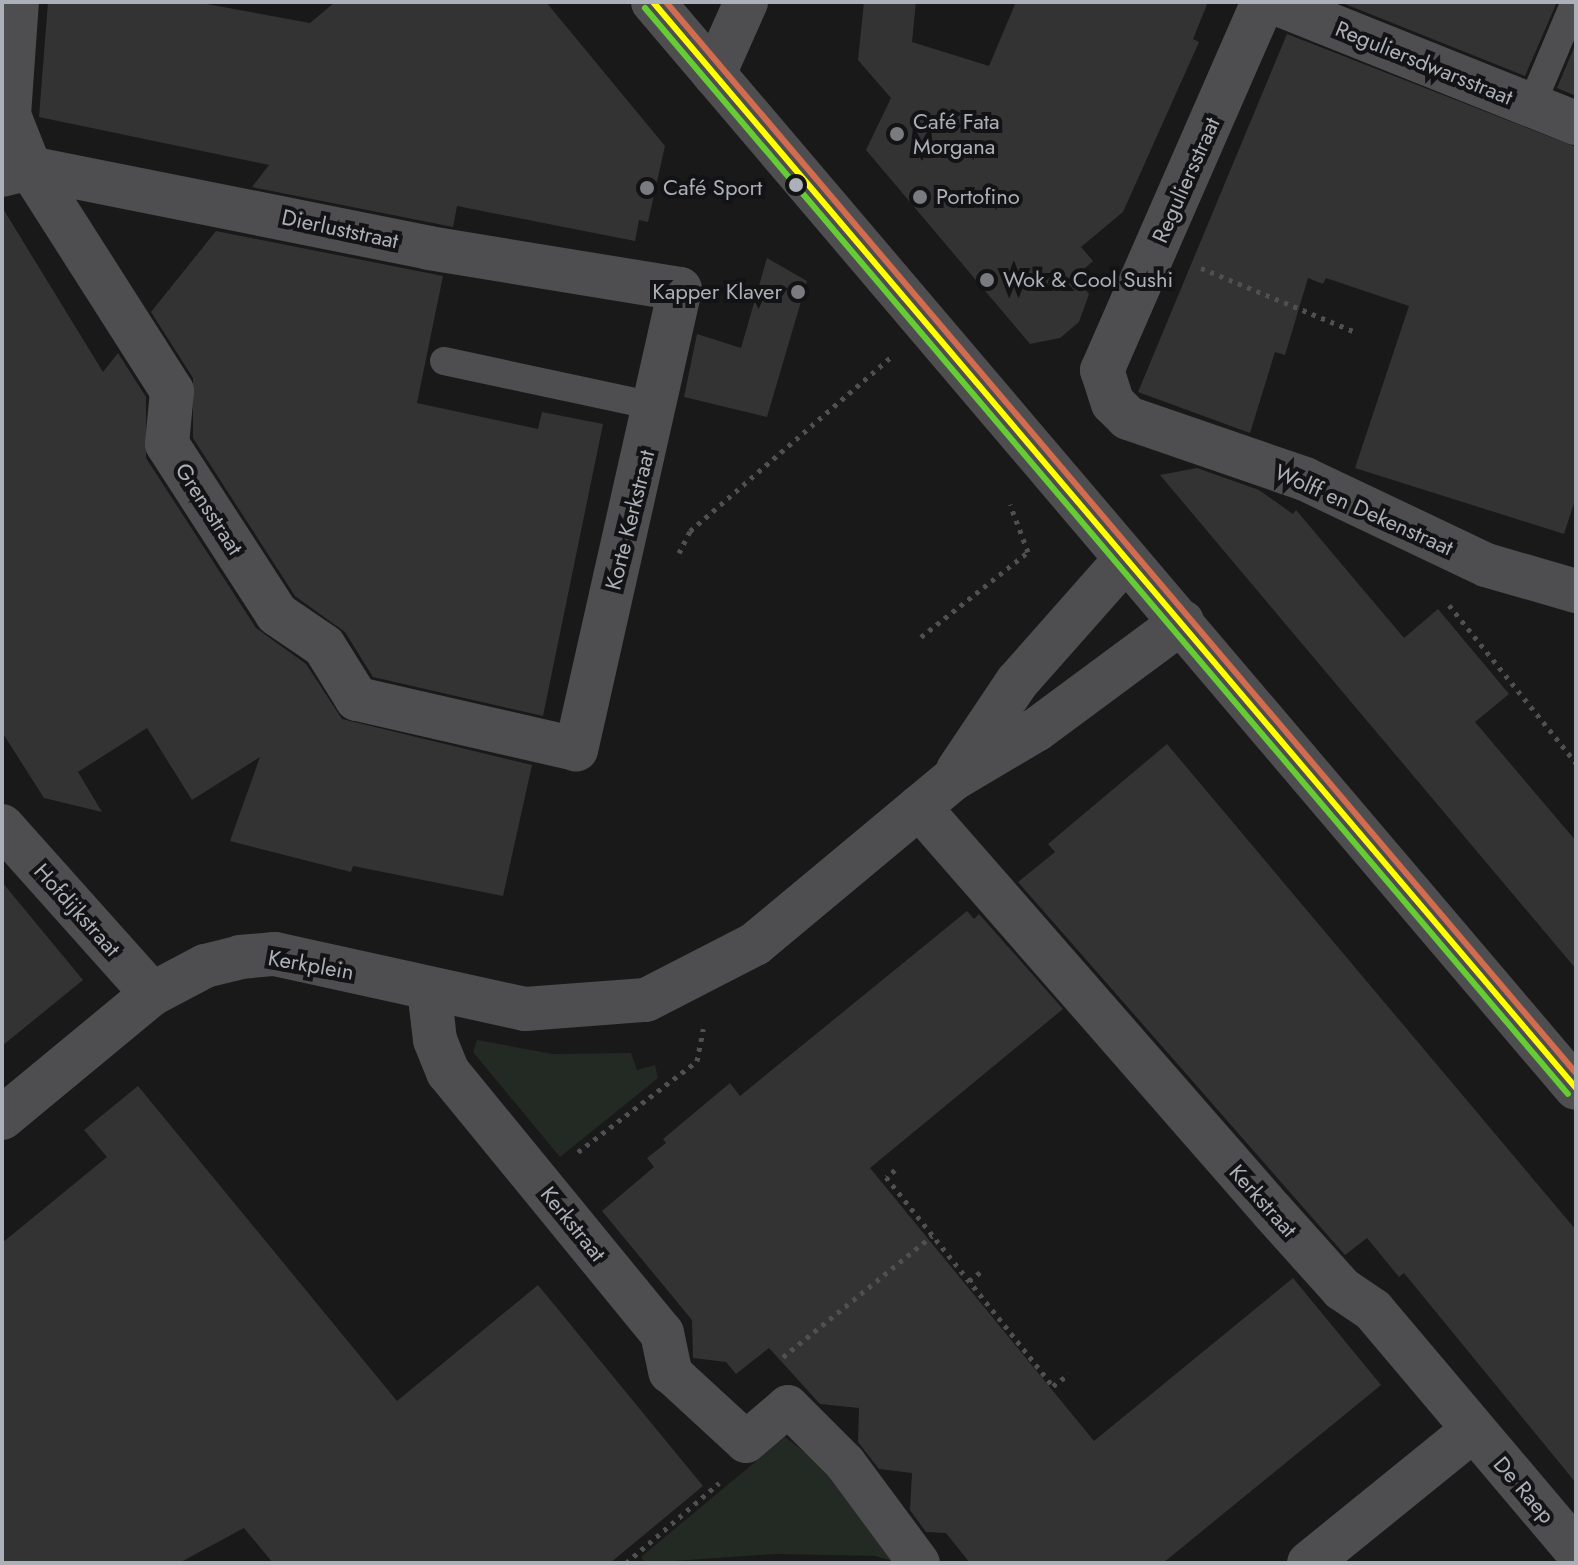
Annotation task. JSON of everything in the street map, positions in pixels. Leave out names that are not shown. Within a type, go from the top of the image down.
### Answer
[{"type":"street","name":"Grensstraat","points":[[17,2],[9,115],[16,171],[172,391],[167,444],[277,614],[324,646],[357,699],[576,749]]},
{"type":"street","points":[[653,2],[1045,467],[1182,622],[1576,1088]]},
{"type":"street","points":[[714,74],[746,2]]},
{"type":"street","name":"Reguliersstraat","points":[[1113,403],[1102,370],[1263,2]]},
{"type":"street","name":"Reguliersdwarsstraat","points":[[1273,2],[1576,123]]},
{"type":"street","name":"Dierluststraat","points":[[16,171],[209,201],[429,248],[680,289]]},
{"type":"street","name":"Korte Kerkstraat","points":[[576,749],[658,407],[680,289]]},
{"type":"street","name":"Wolff en Dekenstraat","points":[[1113,403],[1128,418],[1305,479],[1470,557],[1576,591]]},
{"type":"street","points":[[953,779],[1017,682],[1126,559]]},
{"type":"street","points":[[953,779],[1036,730],[1182,622]]},
{"type":"street","name":"Kerkplein","points":[[2,1118],[152,994],[205,966],[275,954],[525,1009],[577,1010],[646,1000],[755,944],[953,779]]},
{"type":"street","name":"Kerkstraat","points":[[919,807],[1342,1289],[1373,1310],[1473,1430]]},
{"type":"street","name":"Hofdijkstraat","points":[[2,826],[152,994]]},
{"type":"street","name":"Kerkstraat","points":[[429,989],[435,1040],[448,1072],[662,1333],[670,1372],[746,1442]]},
{"type":"street","points":[[746,1442],[788,1406],[845,1463],[919,1563]]},
{"type":"street","points":[[1309,1563],[1473,1430]]},
{"type":"street","name":"De Raep","points":[[1473,1430],[1576,1550]]},
{"type":"lane","points":[[1531,106],[1575,2]]},
{"type":"lane","points":[[444,361],[658,407]]},
{"type":"path","points":[[1155,250],[1353,331]]},
{"type":"path","points":[[679,553],[690,531],[774,454],[927,327]]},
{"type":"path","points":[[774,454],[781,463]]},
{"type":"path","points":[[921,637],[1028,552],[1008,498],[1045,467]]},
{"type":"path","points":[[1470,557],[1445,599],[1576,763]]},
{"type":"path","points":[[539,1182],[697,1061],[715,966]]},
{"type":"path","points":[[895,1170],[886,1177],[1053,1386],[1069,1374]]},
{"type":"path","points":[[774,1364],[932,1236]]},
{"type":"path","points":[[969,1281],[982,1271]]},
{"type":"path","points":[[626,1563],[727,1475],[746,1442]]},
{"type":"shaded area","points":[[477,1040],[553,1054],[631,1053],[637,1070],[655,1065],[658,1078],[560,1157],[473,1052]]},
{"type":"shaded area","points":[[785,1437],[830,1472],[899,1563],[875,1556],[775,1554],[645,1563],[641,1557]]},
{"type":"building","points":[[48,2],[196,2],[310,23],[335,2],[546,2],[665,146],[648,222],[639,220],[635,241],[457,206],[453,227],[252,187],[269,165],[39,117]]},
{"type":"building","points":[[864,2],[916,2],[912,42],[989,66],[1016,2],[1208,2],[1193,39],[1199,42],[1123,212],[1081,247],[1093,261],[1075,277],[1089,294],[1079,322],[1060,338],[1030,344],[866,150],[891,98],[858,60]]},
{"type":"building","points":[[1340,2],[1557,2],[1525,76]]},
{"type":"building","points":[[1287,34],[1576,147],[1576,497],[1564,534],[1355,468],[1409,306],[1326,278],[1323,284],[1308,278],[1285,355],[1275,352],[1250,433],[1138,392]]},
{"type":"building","points":[[1576,43],[1576,96],[1557,88]]},
{"type":"building","points":[[2,207],[103,372],[118,353],[146,397],[146,458],[256,628],[306,664],[342,719],[532,765],[503,896],[353,866],[351,872],[230,841],[260,757],[192,800],[147,728],[78,772],[102,812],[44,798],[2,732]]},
{"type":"building","points":[[216,231],[443,276],[417,403],[538,429],[542,412],[603,424],[543,716],[373,677],[345,632],[295,596],[193,438],[193,378],[151,312]]},
{"type":"building","points":[[767,258],[807,281],[767,417],[684,397],[697,334],[741,348]]},
{"type":"building","points":[[1197,468],[1259,490],[1293,514],[1296,510],[1404,638],[1438,609],[1509,694],[1475,722],[1576,841],[1576,969],[1160,475]]},
{"type":"building","points":[[1167,744],[1576,1230],[1576,1483],[1404,1273],[1399,1277],[1367,1238],[1345,1255],[1018,882],[1055,852],[1048,844]]},
{"type":"building","points":[[2,882],[83,980],[2,1046]]},
{"type":"building","points":[[967,911],[974,919],[979,914],[1063,1009],[870,1168],[1094,1441],[1293,1278],[1381,1385],[1163,1563],[970,1563],[946,1533],[926,1532],[910,1510],[912,1473],[879,1469],[858,1442],[859,1408],[820,1404],[769,1348],[736,1374],[726,1362],[693,1358],[692,1320],[602,1211],[654,1167],[647,1158],[666,1143],[663,1139],[730,1083],[740,1096]]},
{"type":"building","points":[[138,1086],[397,1401],[538,1285],[703,1486],[610,1563],[273,1563],[244,1528],[179,1563],[2,1563],[2,1243],[107,1157],[84,1130]]},
{"type":"transit line","points":[[653,2],[1576,1088]]},
{"type":"transit line","points":[[666,2],[1576,1073]]},
{"type":"transit line","points":[[645,8],[1568,1094]]},
{"type":"place","name":"Café Fata Morgana","points":[[897,134]]},
{"type":"place","name":"Café Sport","points":[[647,188]]},
{"type":"place","name":"Portofino","points":[[920,197]]},
{"type":"place","name":"Wok & Cool Sushi","points":[[987,280]]},
{"type":"place","name":"Kapper Klaver","points":[[798,292]]}]
